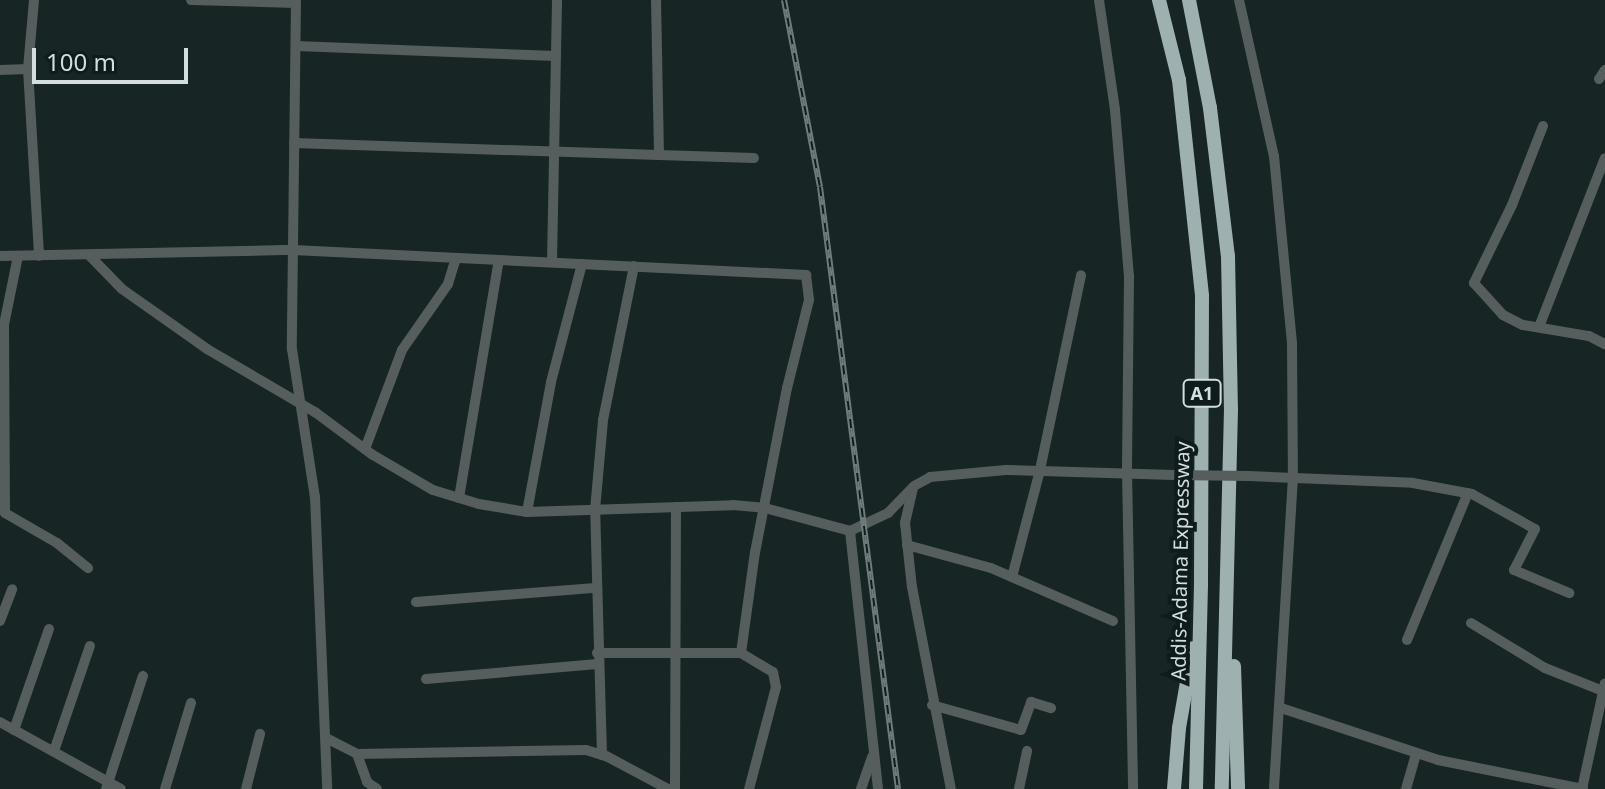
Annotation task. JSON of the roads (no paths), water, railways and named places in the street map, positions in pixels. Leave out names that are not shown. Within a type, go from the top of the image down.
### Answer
[{"type":"highway","name":"Addis-Adama Expressway","points":[[1159,0],[1179,80],[1202,296],[1201,608],[1196,789]]},
{"type":"highway","name":"A1","points":[[1189,0],[1210,108],[1228,256],[1231,409],[1222,789]]},
{"type":"highway","points":[[1228,607],[1233,652],[1238,789]]},
{"type":"highway","points":[[1174,789],[1179,728],[1201,608]]},
{"type":"street","points":[[34,0],[28,69],[39,256]]},
{"type":"street","points":[[191,0],[296,2],[292,349],[315,497],[327,789]]},
{"type":"street","points":[[552,262],[557,0]]},
{"type":"street","points":[[656,0],[659,155]]},
{"type":"street","points":[[1099,0],[1115,110],[1129,276],[1127,472],[1135,746],[1133,789]]},
{"type":"street","points":[[1239,0],[1274,156],[1292,343],[1293,477],[1274,789]]},
{"type":"street","points":[[296,46],[556,56]]},
{"type":"street","points":[[0,70],[28,69]]},
{"type":"street","points":[[1543,126],[1512,205],[1474,283],[1503,315],[1539,327],[1589,336],[1605,344]]},
{"type":"street","points":[[294,143],[553,154],[754,158]]},
{"type":"street","points":[[1539,327],[1605,158]]},
{"type":"street","points":[[0,256],[293,250],[806,275],[809,300],[787,388],[755,552],[741,653]]},
{"type":"street","points":[[89,255],[122,289],[207,349],[301,402],[365,449],[433,490],[459,498],[527,512],[676,507],[765,508],[850,531],[888,513],[914,486],[930,477],[1006,470],[1413,483],[1468,493],[1535,529],[1514,570],[1569,593]]},
{"type":"street","points":[[18,256],[4,325],[2,354],[5,513],[57,543],[88,568]]},
{"type":"street","points":[[365,449],[402,350],[448,284],[456,258]]},
{"type":"street","points":[[459,498],[499,260]]},
{"type":"street","points":[[527,512],[551,382],[582,264]]},
{"type":"street","points":[[602,755],[595,510],[603,420],[634,266]]},
{"type":"street","points":[[1012,577],[1040,470],[1081,275]]},
{"type":"street","points":[[914,486],[905,523],[907,545],[932,705],[951,789]]},
{"type":"street","points":[[1407,640],[1468,493]]},
{"type":"street","points":[[675,789],[676,507]]},
{"type":"street","points":[[850,531],[878,789]]},
{"type":"street","points":[[907,545],[946,553],[1012,577],[1113,621]]},
{"type":"street","points":[[416,602],[595,588]]},
{"type":"street","points":[[0,621],[12,589]]},
{"type":"street","points":[[1281,708],[1416,754],[1582,789],[1604,687],[1545,668],[1471,623]]},
{"type":"street","points":[[14,730],[49,629]]},
{"type":"street","points":[[54,751],[90,646]]},
{"type":"street","points":[[426,679],[597,658],[741,653],[773,672],[776,679],[749,789]]},
{"type":"street","points":[[106,785],[143,676]]},
{"type":"street","points":[[932,705],[1021,730],[1031,702],[1051,708]]},
{"type":"street","points":[[165,789],[191,703]]},
{"type":"street","points":[[0,722],[54,751],[106,785],[121,789]]},
{"type":"street","points":[[246,789],[260,734]]},
{"type":"street","points":[[326,738],[357,754],[564,748],[602,755],[668,789]]},
{"type":"street","points":[[861,789],[873,750]]},
{"type":"street","points":[[1019,789],[1027,751]]},
{"type":"street","points":[[357,754],[367,782],[377,789]]},
{"type":"street","points":[[1406,789],[1416,754]]},
{"type":"railway","points":[[784,0],[820,187],[898,789]]}]
